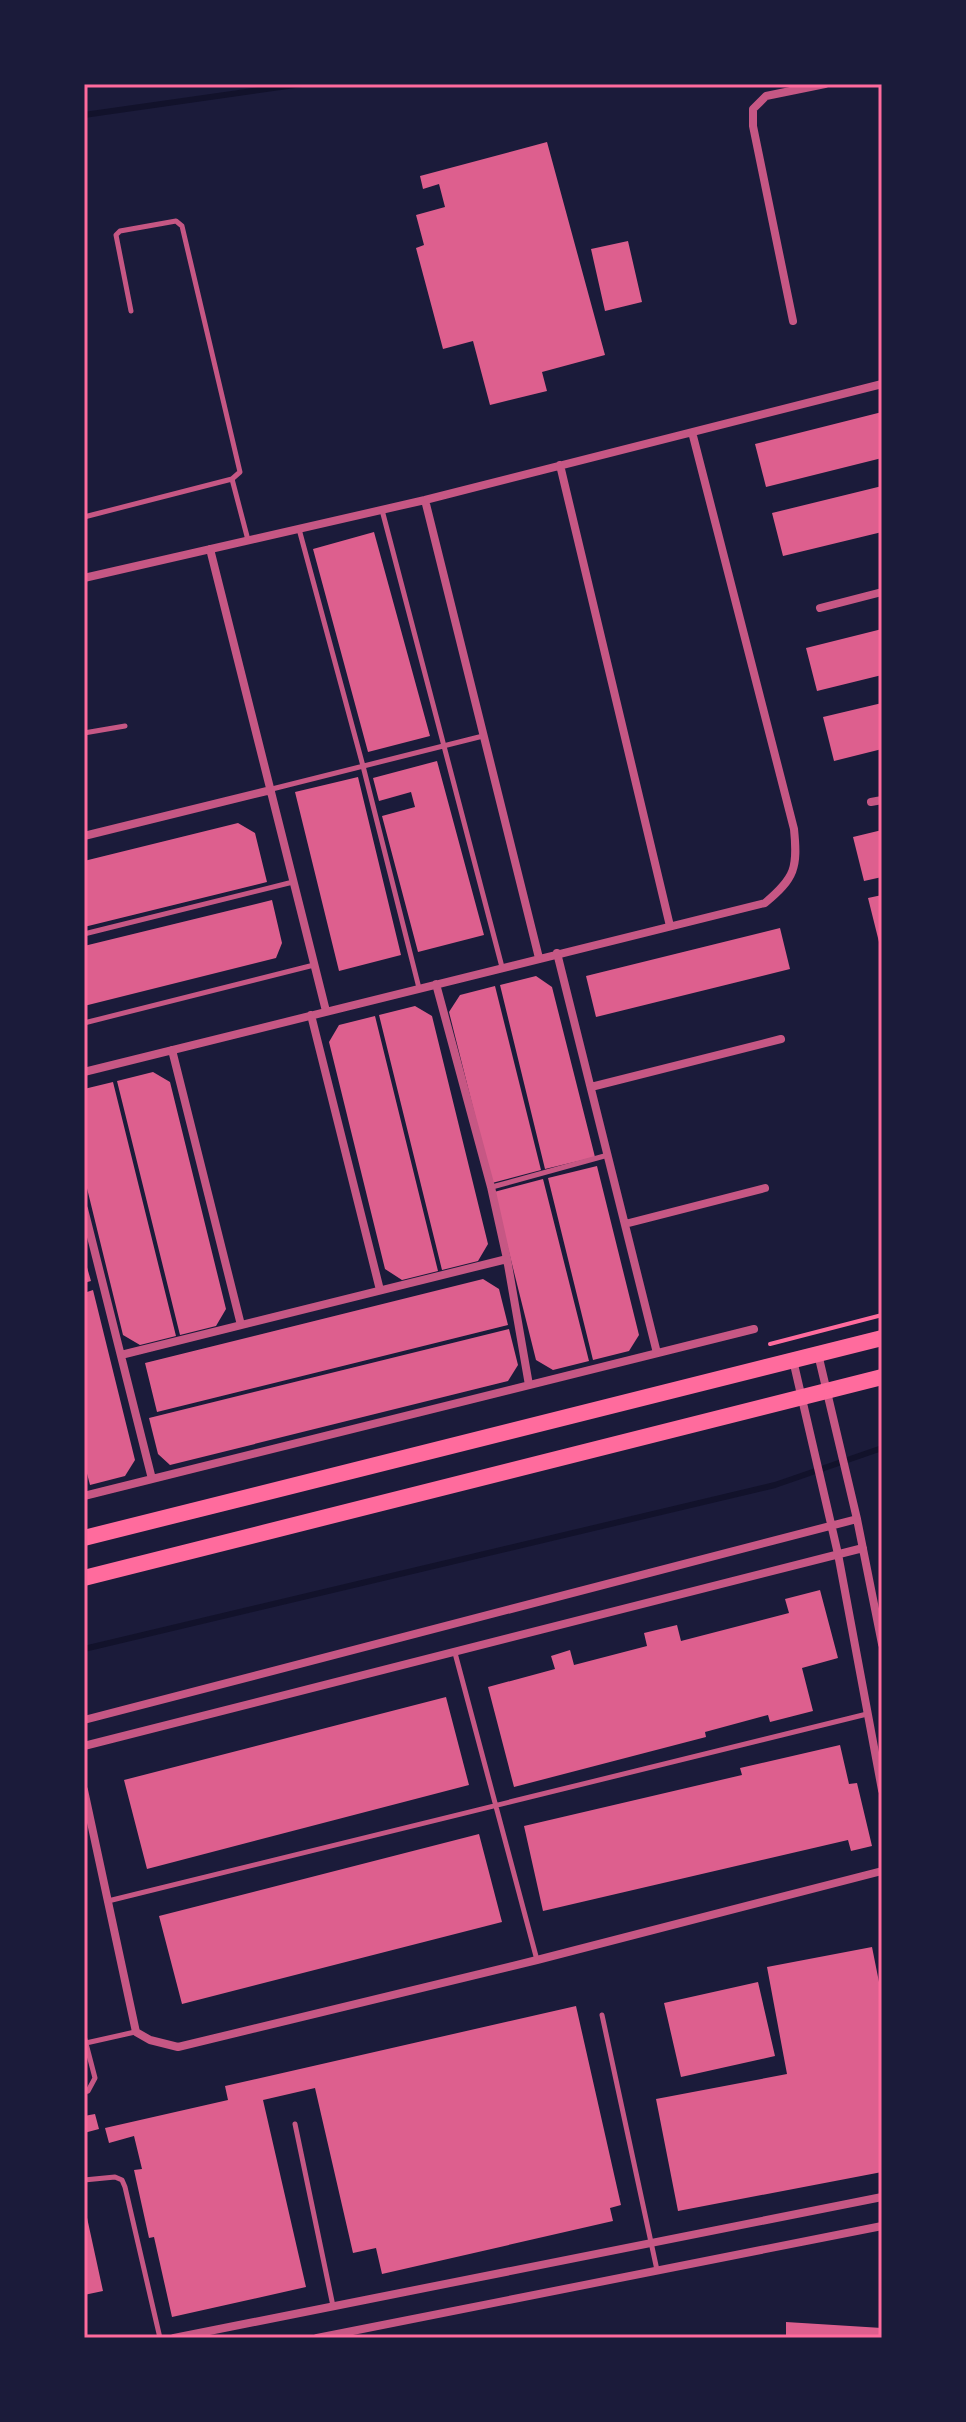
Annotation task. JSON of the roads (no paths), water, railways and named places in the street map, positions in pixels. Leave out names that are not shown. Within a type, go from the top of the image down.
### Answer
[{"type":"main road","points":[[84,1538],[882,1338]]},
{"type":"main road","points":[[84,1578],[882,1377]]},
{"type":"street","points":[[793,321],[753,126],[753,109],[766,96],[825,84]]},
{"type":"street","points":[[84,578],[425,500],[882,384]]},
{"type":"street","points":[[84,1072],[765,903],[792,877],[797,857],[794,829],[692,432]]},
{"type":"street","points":[[560,465],[670,926]]},
{"type":"street","points":[[425,500],[539,958]]},
{"type":"street","points":[[210,549],[326,1011]]},
{"type":"street","points":[[820,608],[882,592]]},
{"type":"street","points":[[84,836],[271,790]]},
{"type":"street","points":[[871,802],[882,800]]},
{"type":"street","points":[[557,953],[657,1353]]},
{"type":"street","points":[[436,984],[491,1187],[529,1385]]},
{"type":"street","points":[[311,1015],[380,1290]]},
{"type":"street","points":[[591,1087],[781,1039]]},
{"type":"street","points":[[172,1050],[241,1325]]},
{"type":"street","points":[[625,1224],[765,1188]]},
{"type":"street","points":[[84,1209],[152,1479]]},
{"type":"street","points":[[121,1355],[507,1259]]},
{"type":"street","points":[[84,1496],[754,1329]]},
{"type":"street","points":[[818,1354],[857,1519],[882,1644]]},
{"type":"street","points":[[793,1360],[832,1525],[882,1790]]},
{"type":"street","points":[[84,1720],[857,1519]]},
{"type":"street","points":[[84,1746],[863,1548]]},
{"type":"street","points":[[84,1790],[136,2032],[150,2040],[178,2047],[537,1960],[882,1871]]},
{"type":"street","points":[[174,2338],[882,2197]]},
{"type":"street","points":[[317,2338],[882,2226]]},
{"type":"lane","points":[[84,517],[232,479],[240,472],[182,226],[176,221],[120,231],[116,235],[131,311]]},
{"type":"lane","points":[[232,479],[248,541]]},
{"type":"lane","points":[[382,510],[502,967]]},
{"type":"lane","points":[[299,529],[419,988]]},
{"type":"lane","points":[[84,733],[125,726]]},
{"type":"lane","points":[[271,790],[485,736]]},
{"type":"lane","points":[[84,934],[294,881]]},
{"type":"lane","points":[[84,1023],[314,965]]},
{"type":"lane","points":[[491,1187],[608,1155]]},
{"type":"lane","points":[[455,1653],[537,1960]]},
{"type":"lane","points":[[107,1901],[867,1714]]},
{"type":"lane","points":[[602,2015],[657,2270]]},
{"type":"lane","points":[[84,2092],[88,2091],[95,2078],[85,2039],[136,2032]]},
{"type":"lane","points":[[295,2124],[333,2306]]},
{"type":"lane","points":[[84,2180],[115,2177],[122,2180],[160,2338]]},
{"type":"waterway","points":[[84,115],[302,84]]},
{"type":"waterway","points":[[84,1649],[775,1485],[882,1448]]}]
